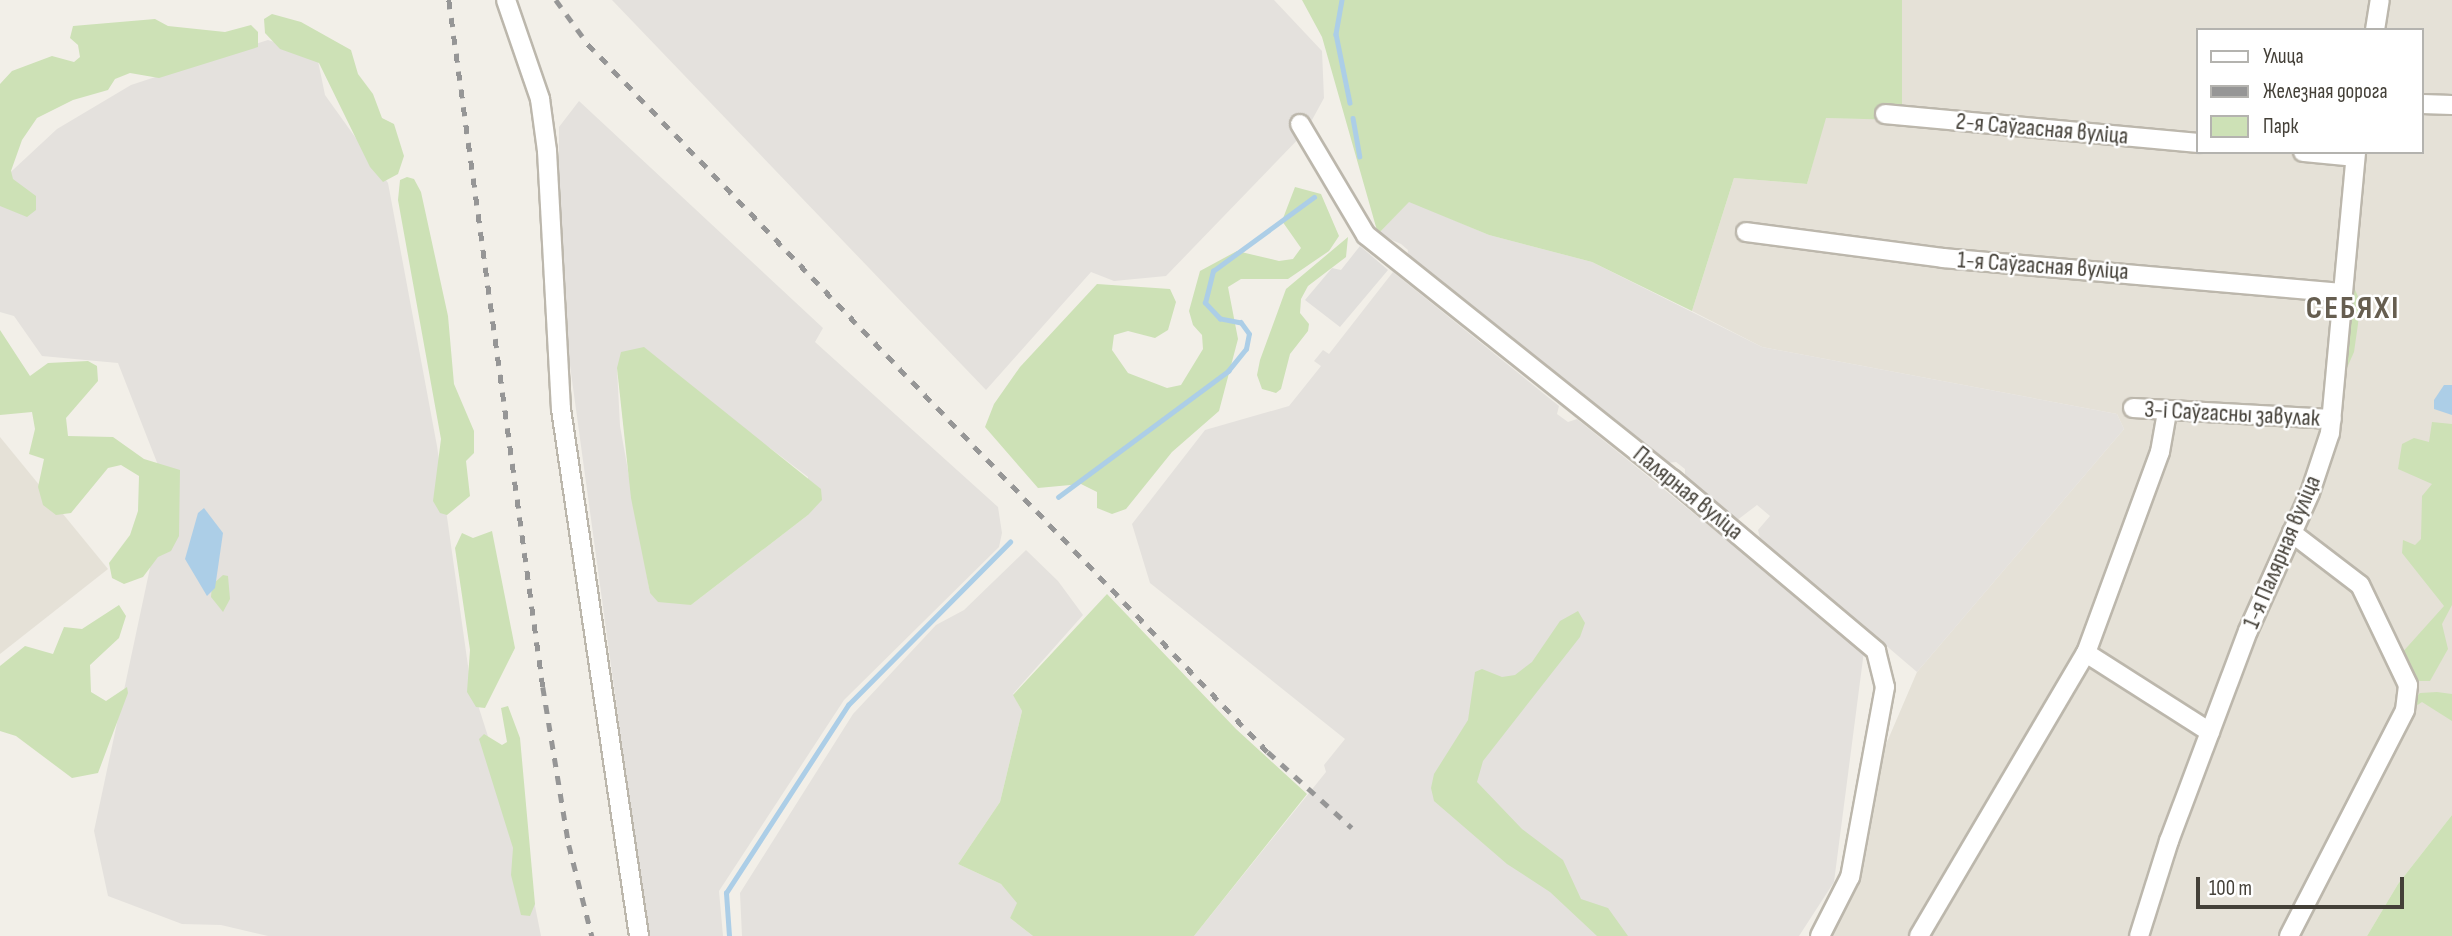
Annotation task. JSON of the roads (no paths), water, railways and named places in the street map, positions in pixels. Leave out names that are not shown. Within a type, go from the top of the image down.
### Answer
[{"type":"street","points":[[506,0],[540,99],[547,151],[561,409],[639,936]]},
{"type":"street","points":[[2375,28],[2380,0]]},
{"type":"street","points":[[2424,104],[2452,105]]},
{"type":"street","name":"2-я Саўгасная вуліца","points":[[1885,114],[2196,143]]},
{"type":"street","name":"Палярная вуліца","points":[[1300,124],[1366,235],[1672,479],[1876,651],[1885,687],[1850,877],[1820,936]]},
{"type":"street","points":[[2338,154],[2356,155]]},
{"type":"street","name":"1-я Палярная вуліца","points":[[2139,936],[2210,732],[2325,450],[2332,419],[2341,293],[2356,155]]},
{"type":"street","name":"1-я Саўгасная вуліца","points":[[1746,232],[1943,258],[2341,293]]},
{"type":"street","name":"3-і Саўгасны завулак","points":[[2133,408],[2167,413],[2332,419]]},
{"type":"street","points":[[1919,936],[2086,653],[2160,453],[2167,413]]},
{"type":"street","points":[[2289,936],[2404,710],[2408,685],[2360,585],[2292,533]]},
{"type":"street","points":[[2086,653],[2210,732]]},
{"type":"water","points":[[2444,385],[2452,385],[2452,415],[2434,409],[2434,400]]},
{"type":"water","points":[[204,508],[223,533],[215,588],[207,596],[185,559],[198,513]]},
{"type":"waterway","points":[[1342,0],[1336,34],[1350,103]]},
{"type":"waterway","points":[[1353,118],[1360,156]]},
{"type":"waterway","points":[[1058,497],[1228,371],[1246,349],[1249,334],[1241,323],[1220,319],[1205,303],[1213,271],[1314,197]]},
{"type":"waterway","points":[[729,936],[726,893],[848,705],[1010,542]]},
{"type":"railway","points":[[449,0],[543,687],[569,845],[592,936]]},
{"type":"railway","points":[[556,0],[588,44],[1268,752],[1352,828]]},
{"type":"district","name":"СЕБЯХІ","points":[[2353,309]]}]
